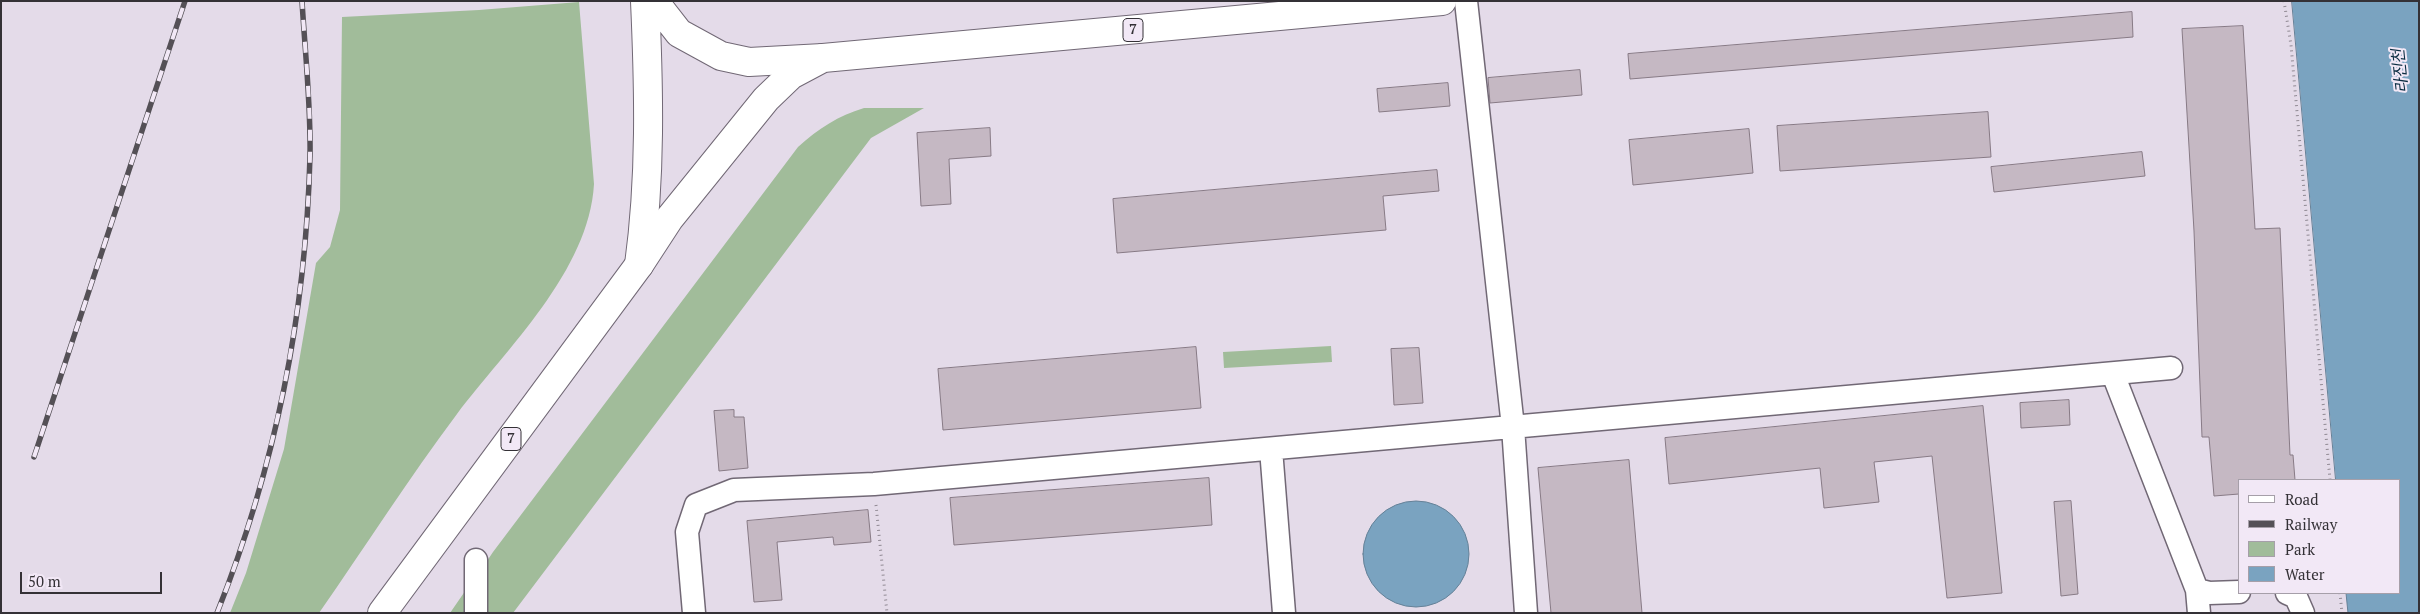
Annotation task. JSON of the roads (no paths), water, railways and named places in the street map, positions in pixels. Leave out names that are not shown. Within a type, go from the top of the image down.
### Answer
[{"type":"main road","points":[[639,265],[646,213],[650,113],[645,1]]},
{"type":"main road","points":[[654,1],[679,33],[721,56],[749,62],[823,58]]},
{"type":"main road","name":"7","points":[[382,613],[639,265],[670,219],[766,99],[791,75],[823,58],[1442,1]]},
{"type":"lane","points":[[1466,1],[1512,427],[1526,613]]},
{"type":"lane","points":[[694,613],[687,532],[696,505],[734,490],[874,484],[2171,368]]},
{"type":"lane","points":[[2113,374],[2197,590],[2199,613]]},
{"type":"lane","points":[[1271,449],[1284,613]]},
{"type":"lane","points":[[476,560],[476,613]]},
{"type":"lane","points":[[2197,590],[2209,593],[2238,592]]},
{"type":"lane","points":[[2289,594],[2296,597],[2303,613]]},
{"type":"water","name":"라진천","points":[[2292,1],[2419,1],[2419,613],[2348,613],[2346,594],[2400,594],[2400,479],[2336,479]]},
{"type":"water","points":[[1416,501],[1436,505],[1454,516],[1465,534],[1469,554],[1465,574],[1454,592],[1436,603],[1416,607],[1396,603],[1378,592],[1367,574],[1363,554],[1367,534],[1378,516],[1396,505]]},
{"type":"railway","points":[[34,457],[185,1]]},
{"type":"railway","points":[[217,613],[237,558],[271,446],[284,389],[294,331],[302,273],[310,156],[309,98],[302,1]]}]
